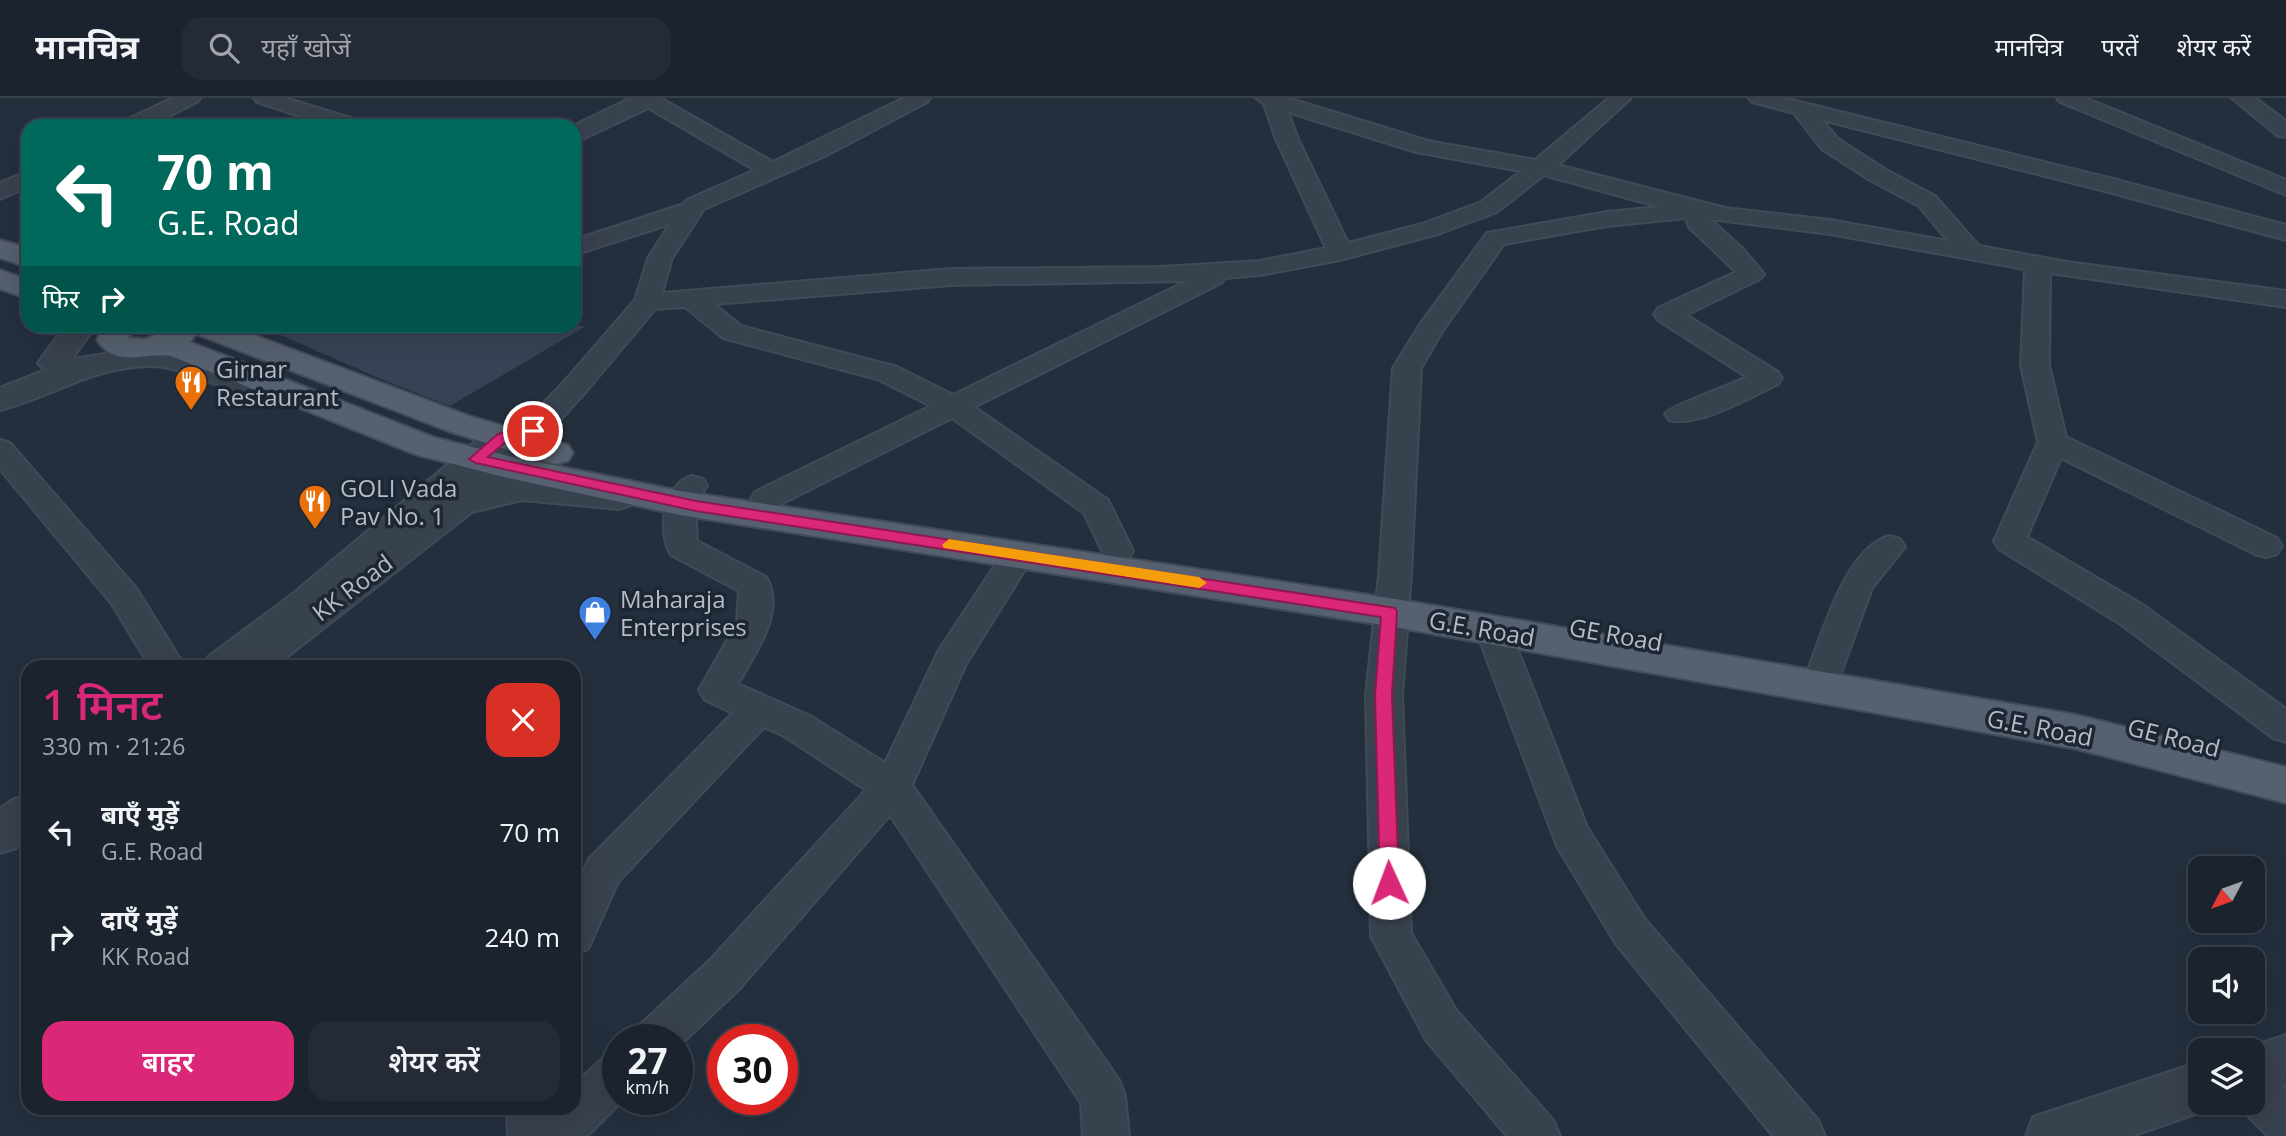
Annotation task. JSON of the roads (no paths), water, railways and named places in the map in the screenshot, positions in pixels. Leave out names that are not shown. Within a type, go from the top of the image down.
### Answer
[{"type":"main road","points":[[0,248],[21,256]]},
{"type":"main road","points":[[0,279],[21,287]]},
{"type":"main road","points":[[115,333],[116,345],[124,348],[159,345],[178,348],[426,446],[510,448]]},
{"type":"main road","points":[[159,345],[181,333]]},
{"type":"main road","points":[[221,333],[510,448]]},
{"type":"main road","name":"GE Road","points":[[510,448],[630,473],[686,494],[766,499],[1117,551],[1391,604],[1825,670],[2082,714],[2286,765]]},
{"type":"main road","name":"G.E. Road","points":[[510,448],[642,495],[686,494],[1018,555],[1391,604],[1493,630],[2077,732],[2286,785]]},
{"type":"street","points":[[146,119],[190,98]]},
{"type":"street","points":[[264,98],[330,119]]},
{"type":"street","points":[[568,119],[611,98]]},
{"type":"street","points":[[510,448],[573,389],[647,302],[660,258],[695,205],[773,171],[920,98]]},
{"type":"street","points":[[647,302],[951,277],[1161,275],[1260,268],[1340,253],[1430,229],[1489,207],[1574,141],[1621,98]]},
{"type":"street","points":[[1759,98],[2286,233]]},
{"type":"street","points":[[2067,98],[2280,181]]},
{"type":"street","points":[[2242,98],[2286,131]]},
{"type":"street","points":[[581,132],[649,99],[773,171]]},
{"type":"street","points":[[1270,100],[1343,120],[1424,147],[1536,168],[1701,210],[1830,227],[2038,264],[2286,299]]},
{"type":"street","points":[[1270,100],[1340,253]]},
{"type":"street","points":[[1802,109],[1830,144],[1878,175],[1927,201],[1971,252]]},
{"type":"street","points":[[0,192],[21,182]]},
{"type":"street","points":[[1489,207],[1496,238]]},
{"type":"street","points":[[581,246],[693,209]]},
{"type":"street","points":[[1537,1136],[1441,1025],[1391,936],[1384,695],[1407,368],[1430,329],[1496,238],[1607,219],[1701,210]]},
{"type":"street","points":[[1679,414],[1721,400],[1768,377],[1667,314],[1751,274],[1734,254],[1697,222],[1701,210]]},
{"type":"street","points":[[2038,264],[2035,365],[2053,442],[2010,541],[2131,614],[2286,728]]},
{"type":"street","points":[[766,499],[1228,270]]},
{"type":"street","points":[[692,299],[732,332],[887,373],[953,406],[1097,507],[1117,551]]},
{"type":"street","points":[[54,363],[74,333]]},
{"type":"street","points":[[0,391],[106,333]]},
{"type":"street","points":[[0,400],[86,365],[151,356],[197,367],[238,381],[270,384]]},
{"type":"street","points":[[396,434],[427,460],[440,476],[442,502],[522,488],[616,497],[642,495]]},
{"type":"street","points":[[2053,442],[2266,546]]},
{"type":"street","name":"KK Road","points":[[232,660],[510,448]]},
{"type":"street","points":[[0,450],[124,596],[164,660]]},
{"type":"street","points":[[686,494],[682,547],[755,585],[754,623],[717,690],[797,726],[892,787],[1102,1096],[1106,1136]]},
{"type":"street","name":"KK Road","points":[[254,660],[442,502]]},
{"type":"street","points":[[1825,670],[1857,583],[1889,547]]},
{"type":"street","points":[[672,1024],[725,974],[892,787],[951,659],[1018,555]]},
{"type":"street","points":[[1493,630],[1571,834],[1597,877],[1630,931],[1802,1136]]},
{"type":"street","points":[[581,920],[603,871],[759,709]]},
{"type":"street","points":[[2265,1067],[2286,1060]]},
{"type":"street","points":[[581,1110],[602,1090]]},
{"type":"street","points":[[2052,1136],[2188,1092]]},
{"type":"street","points":[[2265,1101],[2286,1122]]},
{"type":"street","points":[[530,1115],[531,1136]]},
{"type":"street","points":[[554,1136],[576,1115]]},
{"type":"place","name":"Girnar Restaurant","points":[[191,412]]},
{"type":"place","name":"GOLI Vada Pav No. 1","points":[[315,531]]},
{"type":"place","name":"Maharaja Enterprises","points":[[595,642]]}]
